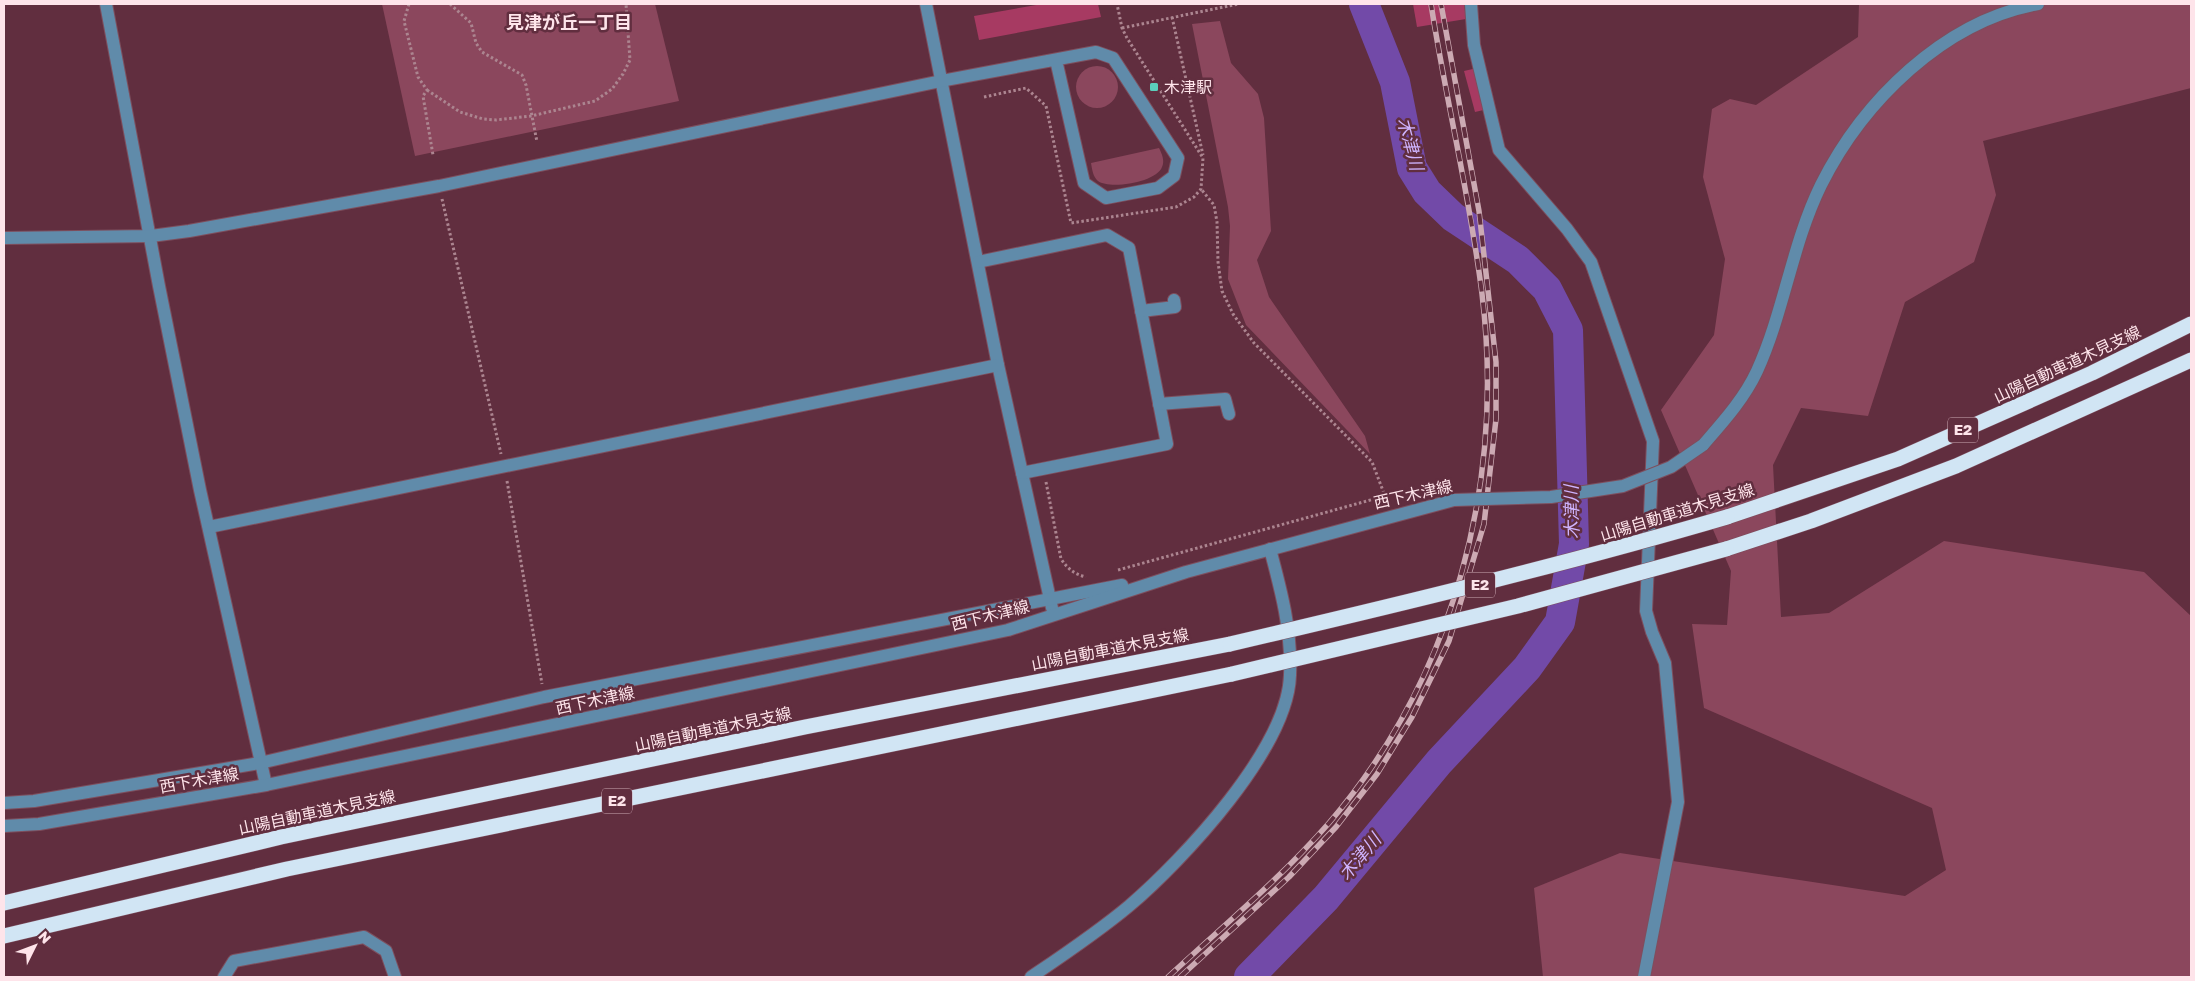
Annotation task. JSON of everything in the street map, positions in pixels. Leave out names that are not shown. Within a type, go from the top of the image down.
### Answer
[{"type":"highway","name":"山陽自動車道木見支線","points":[[4,903],[281,837],[805,727],[1230,644],[1415,601],[1609,551],[1727,517],[1898,459],[2092,373],[2191,324]]},
{"type":"highway","name":"E2","points":[[4,936],[287,869],[1232,674],[1518,606],[1663,567],[1811,521],[1956,466],[2191,360]]},
{"type":"street","points":[[106,4],[208,528],[266,785]]},
{"type":"street","points":[[926,4],[998,365],[1053,615]]},
{"type":"street","points":[[1471,4],[1474,45],[1499,150],[1567,229],[1591,262],[1653,441],[1646,611],[1652,632],[1665,663],[1678,802],[1644,977]]},
{"type":"street","name":"西下木津線","points":[[4,826],[39,824],[266,785],[998,632],[1186,572],[1454,500],[1551,497],[1623,486],[1671,468],[1703,445],[1734,409],[1757,372],[1776,321],[1810,212],[1821,185],[1851,135],[1892,86],[1934,51],[1981,22],[2038,4]]},
{"type":"street","points":[[4,238],[151,236],[439,186],[941,81],[1096,52],[1113,58],[1178,158],[1174,176],[1158,188],[1106,198],[1084,183],[1056,60]]},
{"type":"street","points":[[978,262],[1107,236],[1129,248],[1167,444],[1022,473]]},
{"type":"street","points":[[1142,311],[1175,307],[1174,300]]},
{"type":"street","points":[[208,528],[998,365]]},
{"type":"street","points":[[1159,404],[1225,399],[1229,414]]},
{"type":"street","points":[[1032,977],[1087,940],[1130,905],[1177,860],[1224,805],[1258,761],[1280,719],[1290,676],[1286,608],[1270,549]]},
{"type":"street","name":"西下木津線","points":[[4,803],[34,801],[260,763],[544,697],[1051,601],[1186,572]]},
{"type":"street","points":[[224,977],[234,961],[364,937],[386,951],[396,977]]},
{"type":"path","points":[[409,4],[404,21],[418,77],[427,90],[460,112],[483,119],[496,120],[531,116],[595,101],[612,89],[630,60],[626,4]]},
{"type":"path","points":[[450,4],[471,23],[476,43],[482,52],[522,75],[526,85],[537,142]]},
{"type":"path","points":[[1117,4],[1122,28],[1203,158]]},
{"type":"path","points":[[1122,28],[1238,4]]},
{"type":"path","points":[[984,97],[1026,88],[1046,106],[1071,223],[1176,207],[1194,198],[1201,189],[1203,158],[1199,130],[1172,17]]},
{"type":"path","points":[[427,90],[423,96],[433,156]]},
{"type":"path","points":[[1109,572],[1385,496],[1372,462],[1254,343],[1233,314],[1222,291],[1214,205],[1201,189]]},
{"type":"path","points":[[442,198],[501,454]]},
{"type":"path","points":[[507,481],[544,697]]},
{"type":"path","points":[[1046,482],[1061,559],[1069,570],[1077,575],[1090,578]]},
{"type":"shaded area","points":[[382,4],[655,4],[679,101],[415,156]]},
{"type":"shaded area","points":[[1859,4],[2191,4],[2191,88],[1983,141],[1996,195],[1974,262],[1905,302],[1868,416],[1801,408],[1773,465],[1781,617],[1829,613],[1944,541],[2144,572],[2191,616],[2191,977],[1543,977],[1534,888],[1620,853],[1905,896],[1946,870],[1932,808],[1704,708],[1692,624],[1727,625],[1731,571],[1661,410],[1714,335],[1725,259],[1703,177],[1712,109],[1730,99],[1756,105],[1858,37]]},
{"type":"shaded area","points":[[1220,21],[1231,63],[1258,94],[1264,118],[1271,231],[1257,260],[1269,297],[1365,436],[1370,454],[1246,325],[1228,279],[1230,226],[1228,207],[1192,24]]},
{"type":"shaded area","points":[[1097,66],[1112,72],[1118,87],[1112,102],[1097,108],[1082,102],[1076,87],[1082,72]]},
{"type":"shaded area","points":[[1159,148],[1163,158],[1163,165],[1152,177],[1133,183],[1112,185],[1098,181],[1094,175],[1091,163]]},
{"type":"building","points":[[1042,4],[1098,4],[1101,17],[979,40],[974,16]]},
{"type":"building","points":[[1413,4],[1464,4],[1466,19],[1417,27]]},
{"type":"building","points":[[1477,68],[1488,109],[1475,112],[1464,71]]},
{"type":"waterway","name":"木津川","points":[[1249,977],[1326,898],[1439,762],[1527,668],[1560,622],[1574,544],[1568,330],[1547,289],[1518,260],[1453,217],[1427,192],[1412,168],[1395,82],[1364,4]]},
{"type":"railway","points":[[1168,977],[1271,883],[1310,844],[1329,823],[1372,766],[1409,705],[1438,641],[1461,575],[1477,506],[1485,436],[1487,365],[1482,294],[1477,257],[1431,4]]},
{"type":"railway","points":[[1180,977],[1289,877],[1336,827],[1377,774],[1412,717],[1449,641],[1484,524],[1496,419],[1496,362],[1479,211],[1441,4]]},
{"type":"place","name":"木津駅","points":[[1154,87]]},
{"type":"district","name":"見津が丘一丁目","points":[[569,23]]}]
